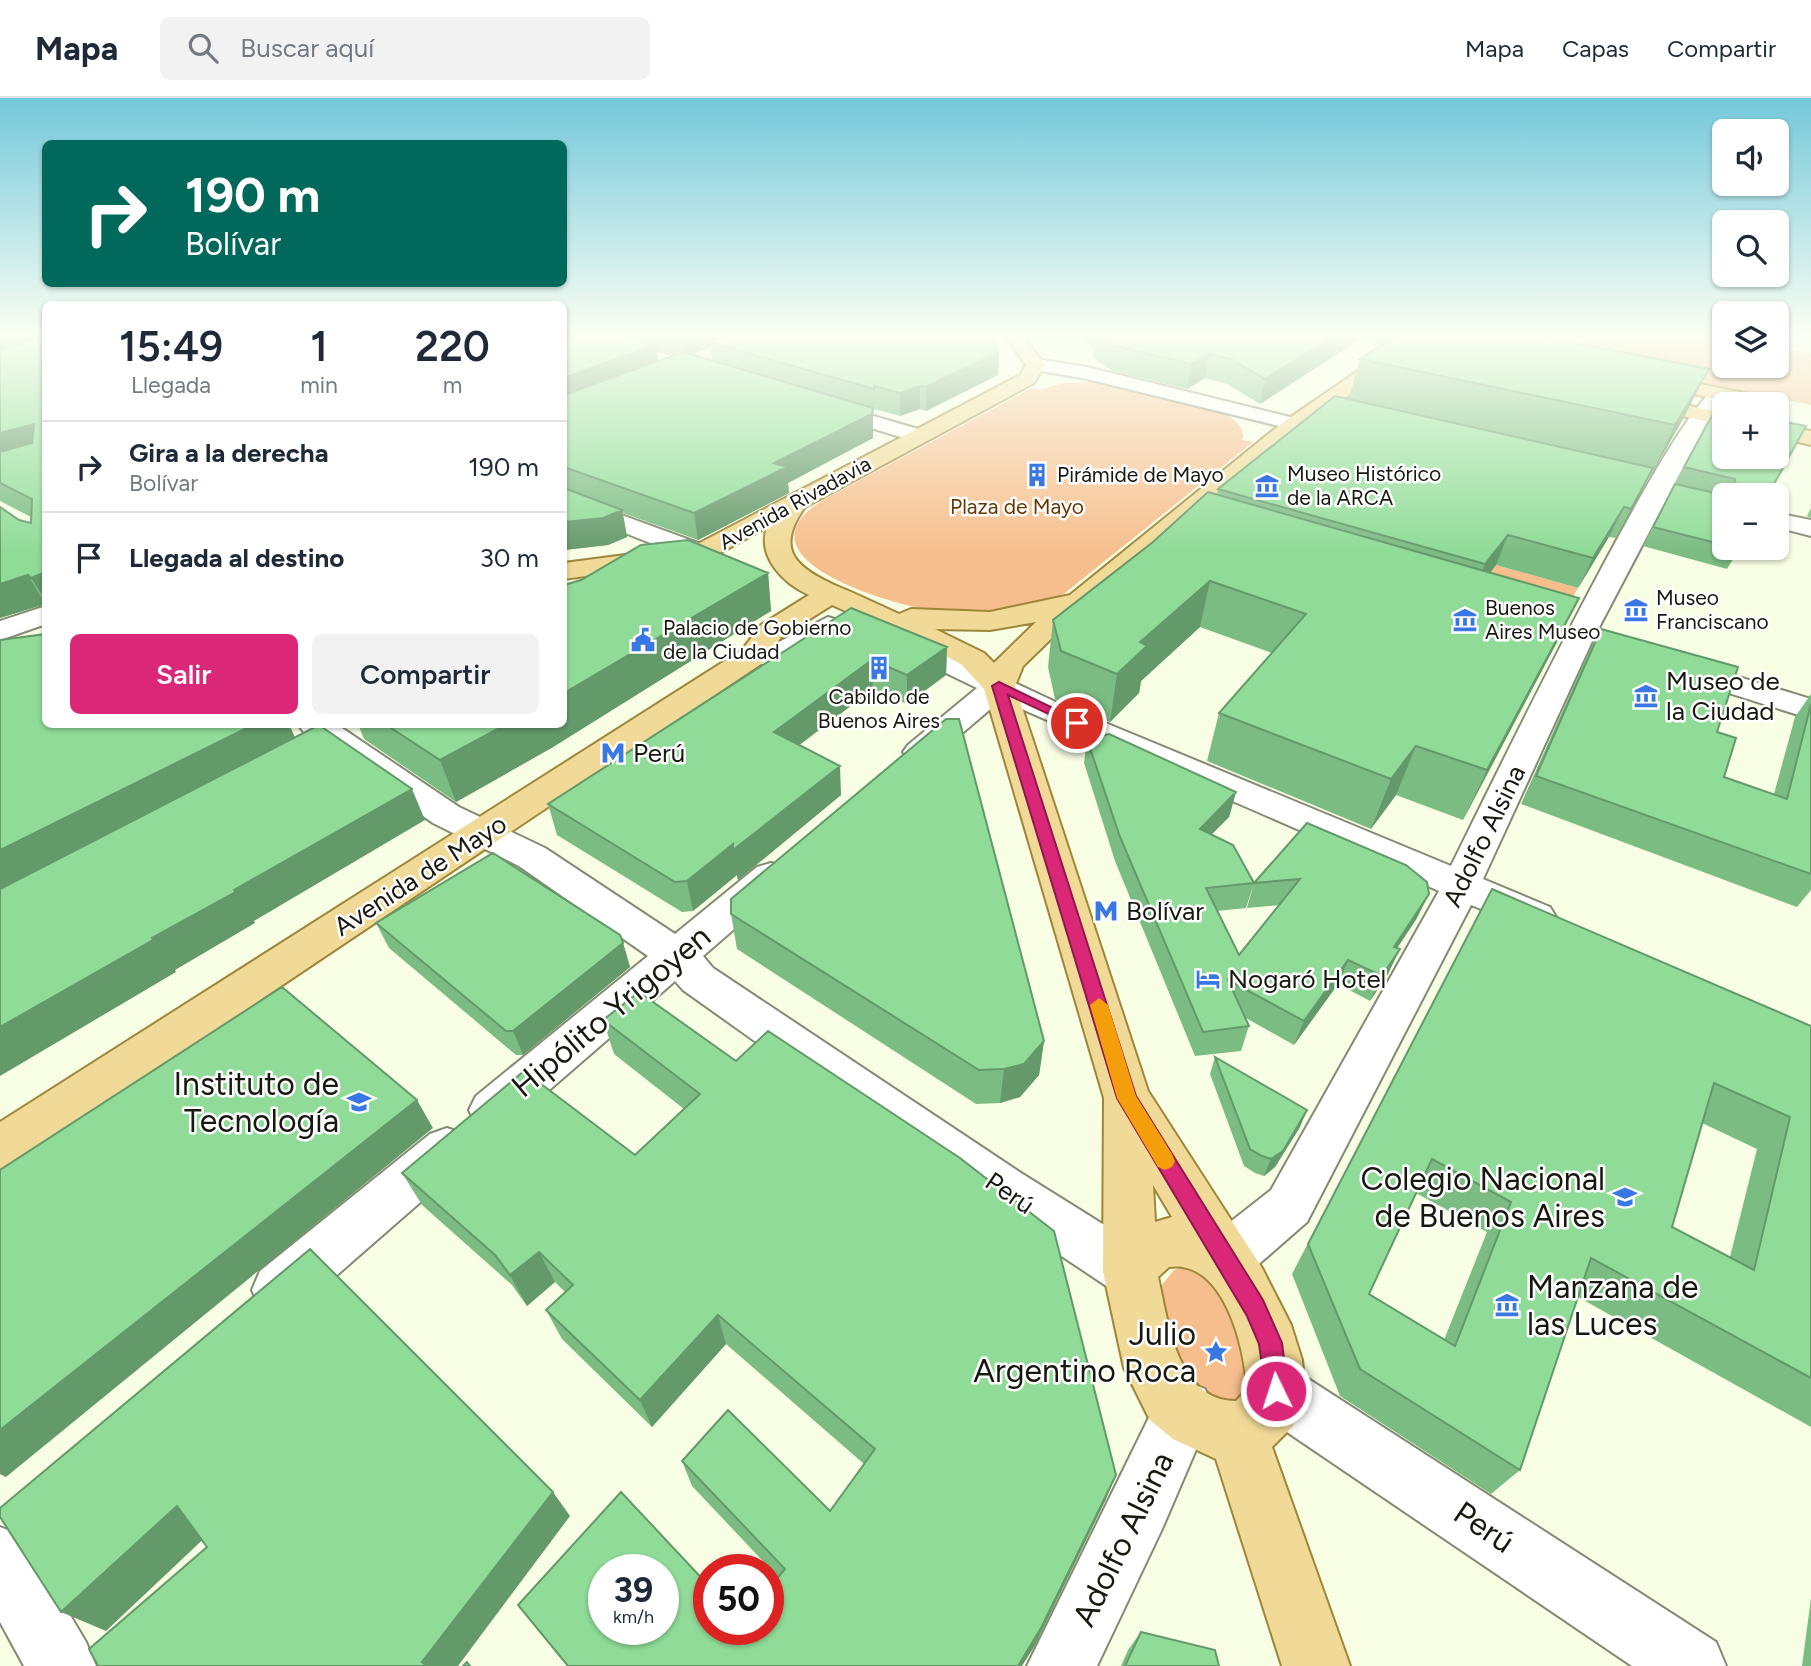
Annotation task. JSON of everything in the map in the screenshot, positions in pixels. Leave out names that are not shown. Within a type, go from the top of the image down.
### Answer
[{"type":"main road","name":"Avenida Rivadavia","points":[[700,554],[971,408]]},
{"type":"main road","points":[[999,686],[1010,662],[1083,598],[1316,408]]},
{"type":"main road","points":[[1674,408],[1712,416]]},
{"type":"main road","points":[[1789,433],[1811,438]]},
{"type":"main road","points":[[797,501],[783,518],[776,535],[776,550],[785,565],[821,589],[968,656],[999,686],[1127,1098],[1255,1308],[1270,1343],[1232,1411],[1316,1666]]},
{"type":"main road","points":[[567,571],[700,554],[732,566]]},
{"type":"main road","points":[[765,578],[821,589]]},
{"type":"main road","name":"Avenida de Mayo","points":[[0,1149],[753,656],[771,631],[821,589]]},
{"type":"main road","points":[[880,614],[934,621],[991,622],[1026,617],[1083,598]]},
{"type":"main road","points":[[0,646],[42,641]]},
{"type":"main road","points":[[1127,1098],[1130,1271],[1139,1325],[1152,1368],[1171,1399],[1232,1411]]},
{"type":"main road","points":[[1130,1271],[1147,1250],[1163,1242],[1191,1242],[1225,1258]]},
{"type":"street","points":[[824,408],[917,436]]},
{"type":"street","points":[[1260,408],[1304,417],[1337,416]]},
{"type":"street","name":"Adolfo Alsina","points":[[1225,1258],[1289,1206],[1461,886],[1579,637],[1658,491],[1707,408]]},
{"type":"street","points":[[567,502],[700,554]]},
{"type":"street","points":[[1179,518],[1212,528]]},
{"type":"street","points":[[1789,523],[1811,528]]},
{"type":"street","points":[[605,593],[637,561]]},
{"type":"street","points":[[0,631],[42,615]]},
{"type":"street","points":[[753,656],[785,651],[831,625],[852,622],[863,624],[956,664],[1051,712],[1576,933]]},
{"type":"street","points":[[1657,661],[1811,709]]},
{"type":"street","points":[[891,776],[999,686]]},
{"type":"street","points":[[298,759],[338,730]]},
{"type":"street","name":"Perú","points":[[338,730],[446,815],[486,832],[531,857],[677,955],[698,979],[991,1181],[1130,1271]]},
{"type":"street","name":"Hipólito Yrigoyen","points":[[244,1321],[799,853]]},
{"type":"street","name":"Adolfo Alsina","points":[[1061,1666],[1140,1507],[1232,1411]]},
{"type":"street","name":"Perú","points":[[1232,1411],[1692,1666]]},
{"type":"street","points":[[4,1534],[62,1666]]},
{"type":"green space","name":"Plaza de Mayo","points":[[994,408],[1213,408],[1230,417],[1241,427],[1242,440],[1253,442],[1065,593],[1037,604],[1006,610],[959,613],[922,608],[860,590],[830,576],[807,560],[795,541],[800,521],[825,499]]},
{"type":"green space","points":[[1496,565],[1578,588],[1558,622],[1472,596]]},
{"type":"green space","points":[[1187,1265],[1212,1269],[1268,1375],[1230,1416],[1174,1373],[1161,1286],[1174,1270]]},
{"type":"building","points":[[0,408],[42,408],[42,574],[0,584],[0,507],[19,520],[31,523],[32,499],[0,483],[0,452],[32,443],[34,424],[0,433]]},
{"type":"building","points":[[567,408],[873,408],[872,414],[774,463],[787,467],[694,513],[567,468]]},
{"type":"building","points":[[1320,408],[1389,408],[1653,468],[1631,509],[1624,507],[1593,558],[1508,535],[1485,564],[1218,489]]},
{"type":"building","points":[[1595,408],[1685,408],[1675,425]]},
{"type":"building","points":[[1712,416],[1712,469],[1782,469],[1775,483],[1736,483],[1735,479],[1684,467]]},
{"type":"building","points":[[1789,423],[1806,426],[1789,457]]},
{"type":"building","points":[[1675,484],[1712,492],[1712,542],[1653,527]]},
{"type":"building","points":[[567,489],[622,510],[603,518],[567,522]]},
{"type":"building","points":[[1208,492],[1579,598],[1487,770],[1416,746],[1391,779],[1219,713],[1306,614],[1210,581],[1140,642],[1147,646],[1117,674],[1061,651],[1053,620],[1153,542]]},
{"type":"building","points":[[688,540],[768,573],[567,691],[567,584],[581,580],[641,545]]},
{"type":"building","points":[[851,608],[947,647],[907,675],[872,660],[774,732],[840,766],[733,850],[733,844],[687,881],[675,882],[548,804]]},
{"type":"building","points":[[1601,629],[1738,667],[1717,732],[1736,738],[1724,777],[1787,799],[1811,704],[1811,874],[1536,776]]},
{"type":"building","points":[[42,635],[42,728],[247,728],[0,850],[0,640]]},
{"type":"building","points":[[946,719],[959,719],[1044,1041],[1024,1064],[1004,1069],[979,1070],[731,914],[731,899]]},
{"type":"building","points":[[313,728],[323,728],[412,789],[0,1027],[0,889]]},
{"type":"building","points":[[391,728],[500,728],[440,760]]},
{"type":"building","points":[[1109,734],[1236,792],[1200,829],[1233,845],[1254,883],[1307,823],[1406,865],[1427,882],[1429,894],[1394,947],[1400,949],[1382,976],[1348,960],[1304,1021],[1228,980],[1249,1026],[1203,1032],[1120,837],[1087,739]],"holes":[[[1300,879],[1239,955],[1206,888]]]},
{"type":"building","points":[[493,853],[620,935],[623,943],[513,1031],[506,1031],[376,923]]},
{"type":"building","points":[[1492,889],[1811,1026],[1811,1378],[1591,1258],[1520,1470],[1360,1369],[1308,1244]],"holes":[[[1714,1083],[1790,1117],[1754,1270],[1672,1227]],[[1432,1159],[1511,1202],[1455,1346],[1369,1294]]]},
{"type":"building","points":[[282,987],[417,1100],[0,1430],[0,1170]]},
{"type":"building","points":[[639,992],[736,1061],[768,1031],[960,1158],[1054,1231],[1116,1475],[1041,1628],[1018,1666],[568,1666],[518,1605],[621,1492],[693,1569],[693,1645],[784,1645],[784,1554],[771,1554],[682,1461],[728,1410],[830,1511],[875,1449],[718,1315],[640,1400],[546,1310],[573,1285],[539,1252],[510,1275],[495,1255],[402,1173],[524,1071],[635,1155],[700,1094],[603,1020]]},
{"type":"building","points":[[1215,1057],[1307,1110],[1283,1151],[1271,1159],[1250,1149]]},
{"type":"building","points":[[310,1249],[553,1492],[422,1662],[426,1666],[98,1666],[89,1649],[207,1547],[177,1506],[61,1612],[0,1517],[0,1508]]},
{"type":"building","points":[[1141,1632],[1215,1650],[1219,1666],[1125,1666]]},
{"type":"slow traffic","points":[[1099,1005],[1127,1098],[1165,1161]]},
{"type":"place","name":"Pirámide de Mayo","points":[[1037,475]]},
{"type":"place","name":"Museo Histórico de la ARCA","points":[[1267,486]]},
{"type":"place","name":"Museo Franciscano","points":[[1636,610]]},
{"type":"place","name":"Buenos Aires Museo","points":[[1465,620]]},
{"type":"place","name":"Palacio de Gobierno de la Ciudad","points":[[643,640]]},
{"type":"place","name":"Cabildo de Buenos Aires","points":[[879,668]]},
{"type":"place","name":"Museo de la Ciudad","points":[[1646,696]]},
{"type":"place","name":"Perú","points":[[613,753]]},
{"type":"place","name":"Bolívar","points":[[1106,911]]},
{"type":"place","name":"Nogaró Hotel","points":[[1208,979]]},
{"type":"place","name":"Instituto de Tecnología","points":[[359,1102]]},
{"type":"place","name":"Colegio Nacional de Buenos Aires","points":[[1625,1197]]},
{"type":"place","name":"Manzana de las Luces","points":[[1507,1305]]},
{"type":"place","name":"Julio Argentino Roca","points":[[1216,1352]]},
{"type":"route","points":[[1077,723],[999,686],[1127,1098],[1255,1308],[1270,1343],[1276,1391]]}]
